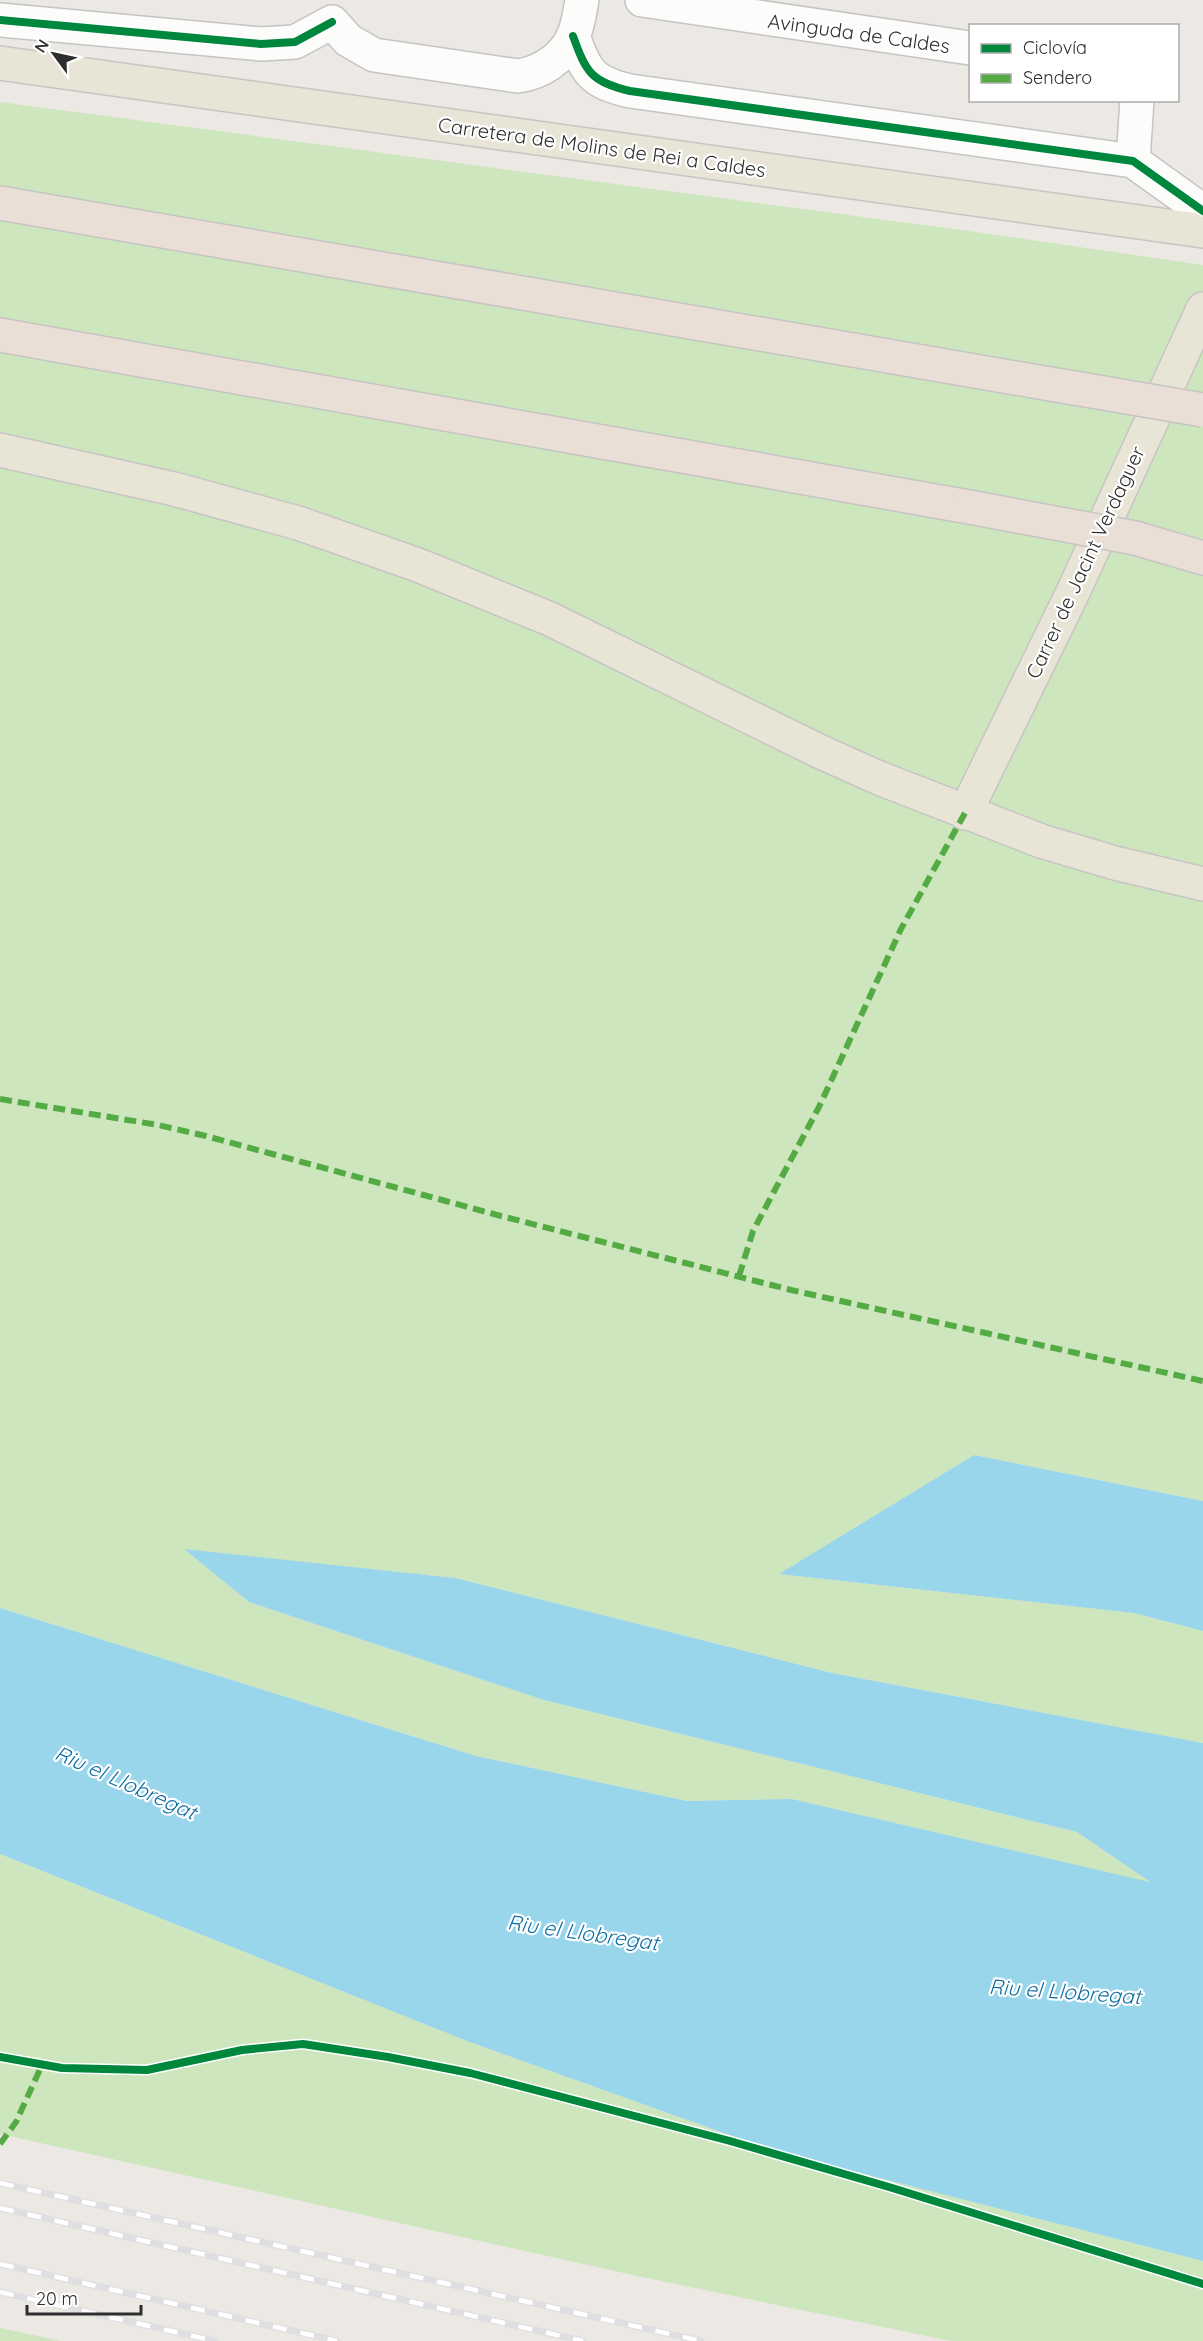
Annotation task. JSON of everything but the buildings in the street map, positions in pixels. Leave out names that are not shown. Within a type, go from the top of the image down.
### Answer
[{"type":"highway","points":[[0,203],[1203,410]]},
{"type":"highway","points":[[0,335],[1135,538],[1203,547]]},
{"type":"highway","points":[[1135,538],[1203,558]]},
{"type":"main road","name":"Carretera de Molins de Rei a Caldes","points":[[0,63],[1203,231]]},
{"type":"main road","name":"Carrer de Jacint Verdaguer","points":[[965,813],[1074,590],[1203,309]]},
{"type":"main road","points":[[0,450],[185,492],[298,523],[418,564],[550,619],[821,752],[965,813],[1041,841],[1115,863],[1203,884]]},
{"type":"street","points":[[0,20],[261,44],[295,42],[334,11],[348,40],[374,55],[518,76],[531,75],[546,68],[573,36],[582,0]]},
{"type":"street","name":"Avinguda de Caldes","points":[[642,0],[969,48]]},
{"type":"street","points":[[573,36],[589,73],[609,86],[630,91],[1133,161],[1203,211]]},
{"type":"street","points":[[1133,161],[1137,102]]},
{"type":"green space","points":[[0,102],[976,232],[1203,265],[1203,1501],[974,1455],[780,1574],[1134,1613],[1203,1631],[1203,1743],[832,1673],[455,1578],[185,1550],[249,1602],[544,1700],[1077,1832],[1151,1883],[792,1799],[687,1801],[476,1756],[0,1608]]},
{"type":"green space","points":[[0,1854],[467,2041],[774,2151],[1203,2261],[1203,2341],[951,2341],[637,2276],[0,2134]]},
{"type":"green space","points":[[0,2328],[61,2341],[0,2341]]},
{"type":"water","points":[[974,1455],[1203,1501],[1203,1631],[1134,1613],[779,1574]]},
{"type":"water","name":"Riu el Llobregat","points":[[184,1549],[455,1578],[832,1673],[1203,1743],[1203,2261],[774,2151],[467,2041],[0,1854],[0,1608],[476,1756],[687,1801],[792,1799],[1150,1882],[1077,1832],[544,1700],[249,1602]]},
{"type":"railway","points":[[0,2183],[701,2341]]},
{"type":"railway","points":[[0,2208],[583,2341]]},
{"type":"railway","points":[[0,2264],[337,2341]]},
{"type":"railway","points":[[0,2292],[215,2341]]},
{"type":"marked path","points":[[739,1276],[753,1231],[819,1107],[901,929],[965,813]]},
{"type":"marked path","points":[[0,1099],[158,1125],[206,1136],[501,1216],[791,1290],[1203,1381]]},
{"type":"marked path","points":[[0,2144],[16,2122],[42,2065]]},
{"type":"cycle path","points":[[0,20],[261,44],[295,42],[332,22]]},
{"type":"cycle path","points":[[573,36],[586,67],[598,79],[617,88],[1133,161],[1203,211]]},
{"type":"cycle path","points":[[0,2057],[62,2068],[147,2070],[242,2050],[303,2044],[388,2057],[470,2073],[730,2141],[889,2187],[1203,2284]]}]
